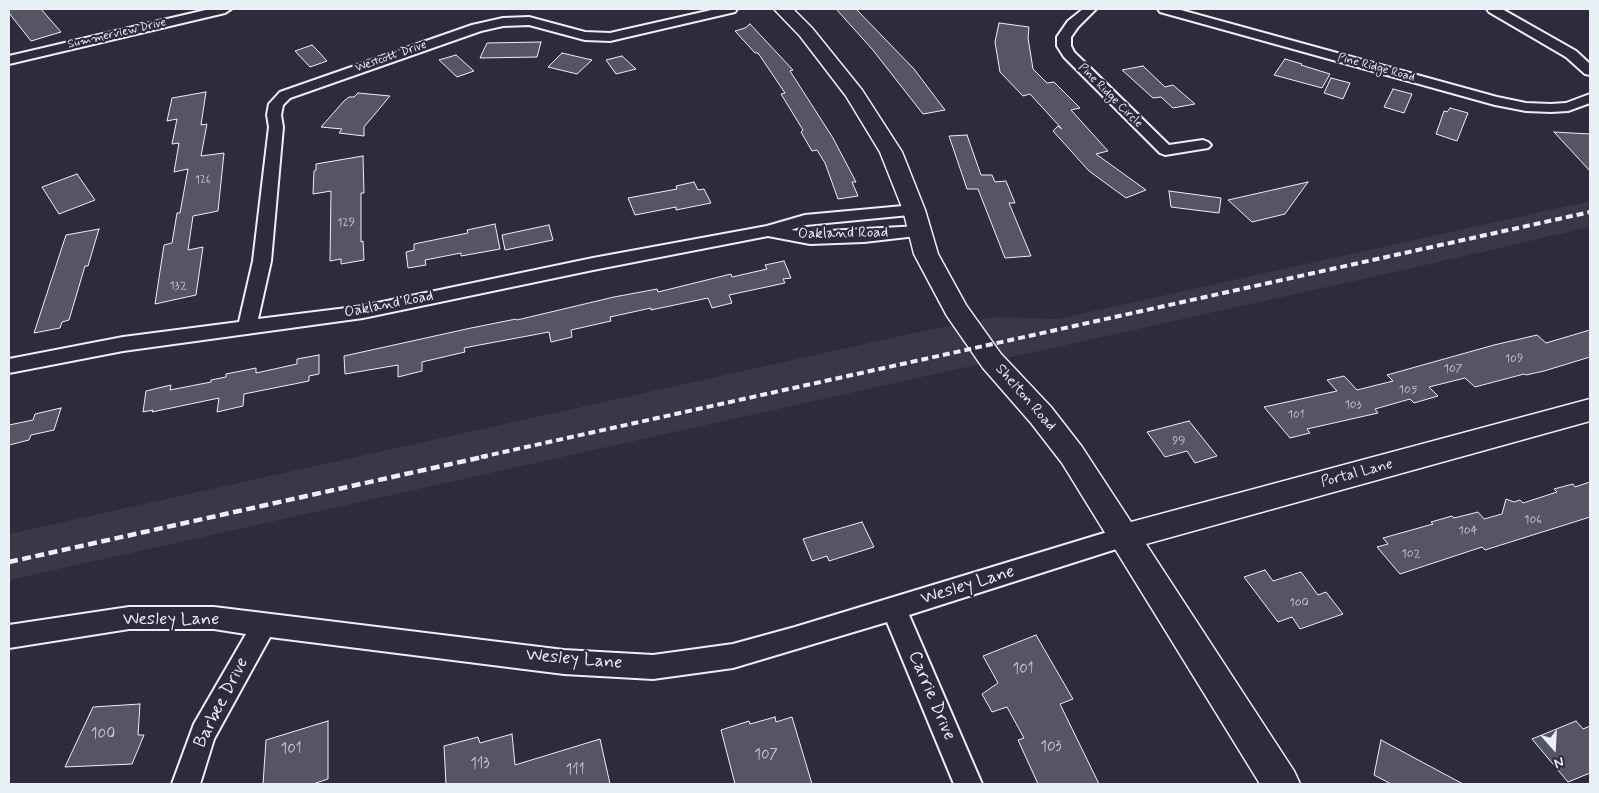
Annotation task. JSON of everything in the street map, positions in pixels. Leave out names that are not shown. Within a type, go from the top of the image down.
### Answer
[{"type":"street","name":"Summerview Drive","points":[[9,60],[225,9]]},
{"type":"street","name":"Westcott Drive","points":[[246,326],[262,261],[276,127],[274,115],[276,104],[284,95],[496,23],[529,21],[585,36],[610,37],[731,9]]},
{"type":"street","name":"Shelton Road","points":[[782,9],[806,32],[855,94],[891,152],[934,273],[981,348],[1041,415],[1072,455],[1281,784]]},
{"type":"street","name":"Pine Ridge Circle","points":[[1090,9],[1072,24],[1064,37],[1064,46],[1069,54],[1165,150],[1203,145]]},
{"type":"street","name":"Pine Ridge Road","points":[[1164,9],[1495,101],[1526,107],[1550,108],[1568,107],[1590,98]]},
{"type":"street","points":[[1493,9],[1571,54],[1590,71]]},
{"type":"street","name":"Oakland Road","points":[[9,366],[123,344],[246,326],[363,312],[583,266],[768,231],[810,238],[864,236],[916,220]]},
{"type":"street","name":"Portal Lane","points":[[1124,537],[1590,410]]},
{"type":"street","name":"Wesley Lane","points":[[9,637],[129,618],[214,618],[564,662],[653,667],[733,656],[894,609],[1124,537]]},
{"type":"street","name":"Carrie Drive","points":[[894,609],[968,784]]},
{"type":"street","name":"Barbee Drive","points":[[186,784],[203,733],[264,625]]},
{"type":"shaded area","points":[[1590,201],[1590,227],[9,580],[9,534],[928,330],[994,317],[1058,319]]},
{"type":"building","points":[[9,9],[41,9],[61,32],[31,41],[9,13]]},
{"type":"building","points":[[836,9],[856,9],[914,69],[945,110],[923,114],[872,49]]},
{"type":"building","points":[[999,23],[1029,27],[1028,38],[1033,69],[1047,83],[1054,82],[1080,108],[1071,110],[1108,151],[1096,154],[1146,190],[1126,198],[1089,171],[1053,131],[1058,126],[1062,129],[1030,94],[1023,96],[1000,72],[995,42]]},
{"type":"building","points":[[750,24],[793,70],[790,71],[833,138],[856,182],[852,182],[858,196],[838,199],[825,163],[817,150],[812,151],[801,132],[803,130],[781,94],[785,93],[758,53],[755,53],[735,31],[745,28]]},
{"type":"building","points":[[541,42],[537,57],[480,58],[487,43]]},
{"type":"building","points":[[312,45],[327,61],[310,67],[295,51]]},
{"type":"building","points":[[562,53],[592,60],[577,74],[548,67]]},
{"type":"building","points":[[456,55],[474,71],[457,77],[439,60]]},
{"type":"building","points":[[622,56],[636,69],[616,74],[606,60]]},
{"type":"building","points":[[1285,59],[1330,74],[1322,88],[1274,75]]},
{"type":"building","points":[[1143,66],[1165,87],[1173,85],[1195,104],[1173,108],[1161,97],[1153,98],[1122,70]]},
{"type":"building","points":[[1331,78],[1350,83],[1343,99],[1324,93]]},
{"type":"building","points":[[1393,89],[1412,94],[1404,113],[1384,107]]},
{"type":"building","points":[[206,92],[201,125],[207,124],[201,156],[224,153],[218,211],[193,216],[188,250],[203,247],[196,295],[155,304],[164,245],[172,243],[188,169],[174,172],[179,143],[172,144],[177,119],[167,121],[172,98]]},
{"type":"building","points":[[358,93],[390,96],[364,127],[364,136],[339,133],[342,129],[321,127],[344,101]]},
{"type":"building","points":[[1450,108],[1468,113],[1457,141],[1436,134],[1444,111],[1447,112]]},
{"type":"building","points":[[1554,132],[1590,134],[1590,171]]},
{"type":"building","points":[[967,135],[981,175],[992,175],[995,182],[1006,181],[1015,203],[1009,203],[1031,256],[1005,258],[978,189],[967,189],[949,136]]},
{"type":"building","points":[[363,156],[364,193],[361,193],[361,242],[363,241],[364,260],[341,264],[341,259],[330,261],[331,191],[313,194],[314,171],[316,170],[316,164]]},
{"type":"building","points":[[77,174],[95,200],[59,214],[42,187]]},
{"type":"building","points":[[694,182],[698,190],[704,189],[711,203],[676,210],[676,207],[635,215],[628,198],[677,189],[676,186]]},
{"type":"building","points":[[1308,182],[1285,214],[1252,222],[1228,200]]},
{"type":"building","points":[[1169,191],[1221,198],[1219,213],[1171,207]]},
{"type":"building","points":[[495,224],[500,249],[461,256],[461,253],[425,260],[426,265],[408,268],[406,252],[414,250],[414,244],[468,233],[467,230]]},
{"type":"building","points":[[549,225],[553,240],[505,250],[502,235]]},
{"type":"building","points":[[99,229],[88,266],[85,266],[69,320],[62,322],[60,328],[34,333],[66,235]]},
{"type":"building","points":[[784,261],[791,278],[783,279],[785,283],[729,295],[732,303],[712,308],[708,298],[610,317],[611,321],[571,330],[572,337],[551,342],[549,332],[464,348],[465,352],[422,362],[422,371],[398,377],[398,365],[345,374],[344,356],[471,328],[517,320],[614,297],[657,289],[658,292],[731,274],[732,277],[767,269],[765,265]]},
{"type":"building","points":[[1590,330],[1590,357],[1544,371],[1524,374],[1475,387],[1465,378],[1429,387],[1438,396],[1414,403],[1410,399],[1375,409],[1378,413],[1307,429],[1310,433],[1290,438],[1264,407],[1337,391],[1327,380],[1344,376],[1357,390],[1393,381],[1387,375],[1494,345],[1537,335],[1546,343]]},
{"type":"building","points":[[319,355],[319,374],[309,376],[309,381],[244,394],[243,406],[217,412],[219,398],[152,412],[153,410],[143,412],[146,391],[171,385],[170,390],[211,382],[211,380],[226,377],[226,374],[256,368],[256,373],[297,364],[297,359]]},
{"type":"building","points":[[61,408],[54,430],[31,435],[29,440],[9,445],[9,425],[33,420],[35,414]]},
{"type":"building","points":[[1189,421],[1217,456],[1195,463],[1187,451],[1165,457],[1147,432]]},
{"type":"building","points":[[1590,482],[1590,517],[1485,550],[1482,547],[1400,574],[1377,547],[1388,544],[1383,538],[1433,524],[1431,522],[1452,516],[1454,518],[1478,512],[1484,519],[1502,514],[1506,499],[1514,502],[1520,500],[1523,503],[1557,492],[1554,489],[1573,484],[1575,487]]},
{"type":"building","points":[[862,522],[874,547],[829,561],[827,556],[812,561],[803,539]]},
{"type":"building","points":[[1265,570],[1273,581],[1301,572],[1318,595],[1326,592],[1343,614],[1300,629],[1292,617],[1278,622],[1244,577]]},
{"type":"building","points":[[1036,635],[1073,699],[1060,704],[1099,784],[1038,784],[1018,740],[1024,738],[1007,707],[992,712],[982,694],[998,683],[983,656]]},
{"type":"building","points":[[140,704],[138,735],[144,735],[132,764],[65,767],[93,707]]},
{"type":"building","points":[[775,717],[776,722],[792,717],[812,784],[735,784],[721,730],[749,721],[750,724]]},
{"type":"building","points":[[328,721],[328,779],[313,784],[263,784],[266,740]]},
{"type":"building","points":[[1576,721],[1583,729],[1590,726],[1590,773],[1568,782],[1532,739]]},
{"type":"building","points":[[512,734],[515,765],[600,739],[610,784],[446,784],[444,746],[478,737],[480,743]]},
{"type":"building","points":[[1381,740],[1463,784],[1391,784],[1374,775]]},
{"type":"railway","points":[[481,457],[1590,212]]},
{"type":"railway","points":[[9,562],[487,456]]}]
